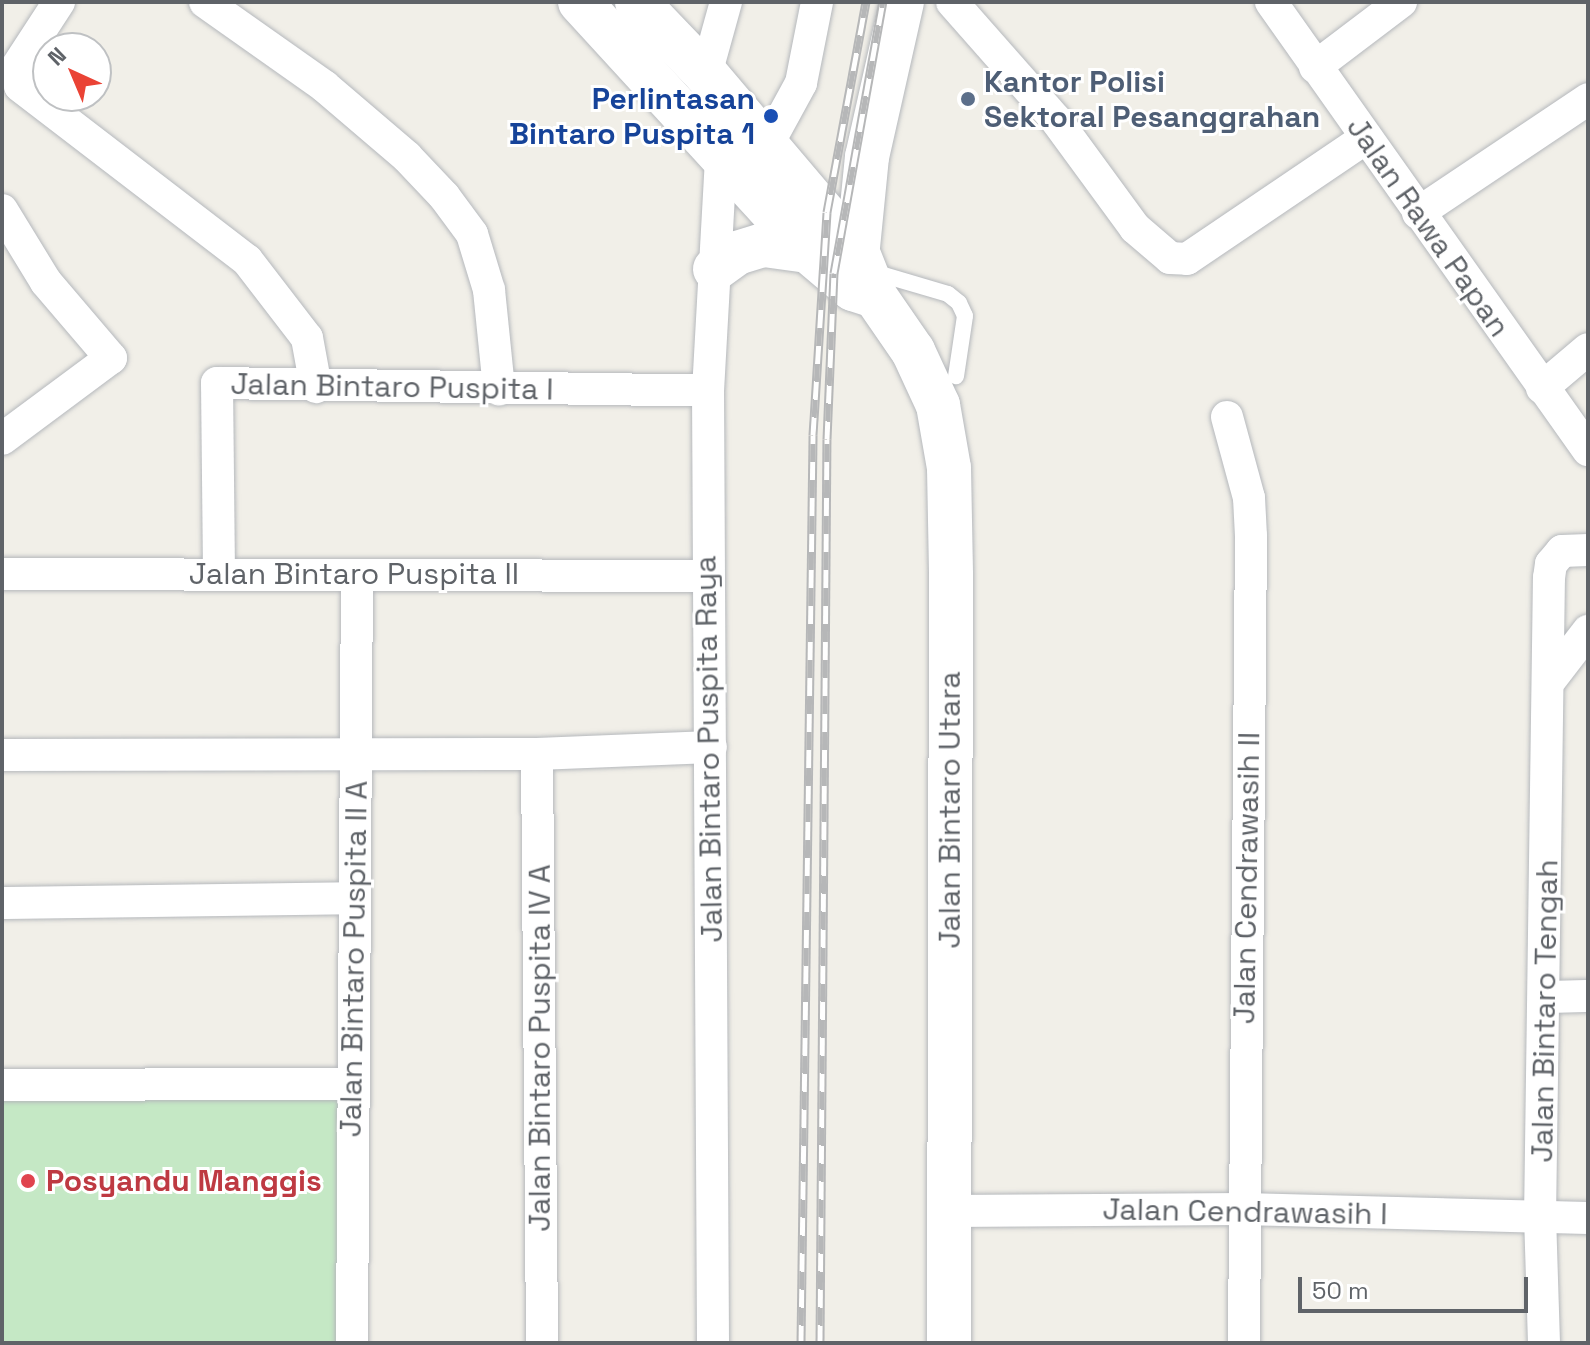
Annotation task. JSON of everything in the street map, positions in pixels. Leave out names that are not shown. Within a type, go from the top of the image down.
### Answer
[{"type":"main road","points":[[580,2],[863,277]]},
{"type":"main road","points":[[637,2],[715,84],[745,161],[803,246]]},
{"type":"main road","points":[[863,277],[867,157],[902,2]]},
{"type":"main road","points":[[715,264],[764,245],[803,246],[863,277]]},
{"type":"main road","name":"Jalan Bintaro Utara","points":[[863,277],[913,351],[938,405],[949,468],[949,1343]]},
{"type":"street","points":[[59,2],[16,68],[20,86],[247,260],[307,338],[316,387]]},
{"type":"street","points":[[205,2],[324,86],[407,157],[472,234],[489,290],[499,389]]},
{"type":"street","points":[[715,84],[726,2]]},
{"type":"street","points":[[745,161],[801,83],[817,2]]},
{"type":"street","points":[[952,2],[1056,120],[1147,242],[1170,258],[1187,259],[1366,138]]},
{"type":"street","name":"Jalan Rawa Papan","points":[[1271,2],[1588,450]]},
{"type":"street","points":[[1315,67],[1401,2]]},
{"type":"street","points":[[1418,213],[1588,99]]},
{"type":"street","name":"Jalan Bintaro Puspita Raya","points":[[713,1343],[708,391],[715,264],[745,161]]},
{"type":"street","points":[[2,210],[46,282],[111,358],[2,439]]},
{"type":"street","points":[[1542,388],[1588,349]]},
{"type":"street","name":"Jalan Bintaro Puspita I","points":[[219,573],[217,383],[708,391]]},
{"type":"street","name":"Jalan Cendrawasih II","points":[[1227,417],[1249,498],[1251,536],[1244,1343]]},
{"type":"street","name":"Jalan Bintaro Tengah","points":[[1544,1343],[1540,1219],[1551,564],[1562,551],[1588,550]]},
{"type":"street","name":"Jalan Bintaro Puspita II","points":[[2,574],[707,576]]},
{"type":"street","name":"Jalan Bintaro Puspita II A","points":[[352,1343],[352,898],[357,756],[357,575]]},
{"type":"street","points":[[1551,679],[1588,631]]},
{"type":"street","points":[[2,755],[537,754],[711,747]]},
{"type":"street","name":"Jalan Bintaro Puspita IV A","points":[[537,754],[542,1343]]},
{"type":"street","points":[[2,903],[352,898]]},
{"type":"street","points":[[1546,997],[1588,996]]},
{"type":"street","points":[[2,1085],[353,1084]]},
{"type":"street","name":"Jalan Cendrawasih I","points":[[950,1211],[1244,1209],[1588,1218]]},
{"type":"lane","points":[[863,277],[948,294],[959,303],[965,316],[956,376]]},
{"type":"green space","points":[[353,1084],[352,1343],[2,1343],[2,1085]]},
{"type":"railway","points":[[801,1343],[813,435],[827,212],[866,2]]},
{"type":"railway","points":[[820,1343],[827,439],[834,273],[883,2]]},
{"type":"place","name":"Kantor Polisi Sektoral Pesanggrahan","points":[[968,99]]},
{"type":"place","name":"Perlintasan Bintaro Puspita 1","points":[[771,116]]},
{"type":"place","name":"Posyandu Manggis","points":[[28,1181]]}]
